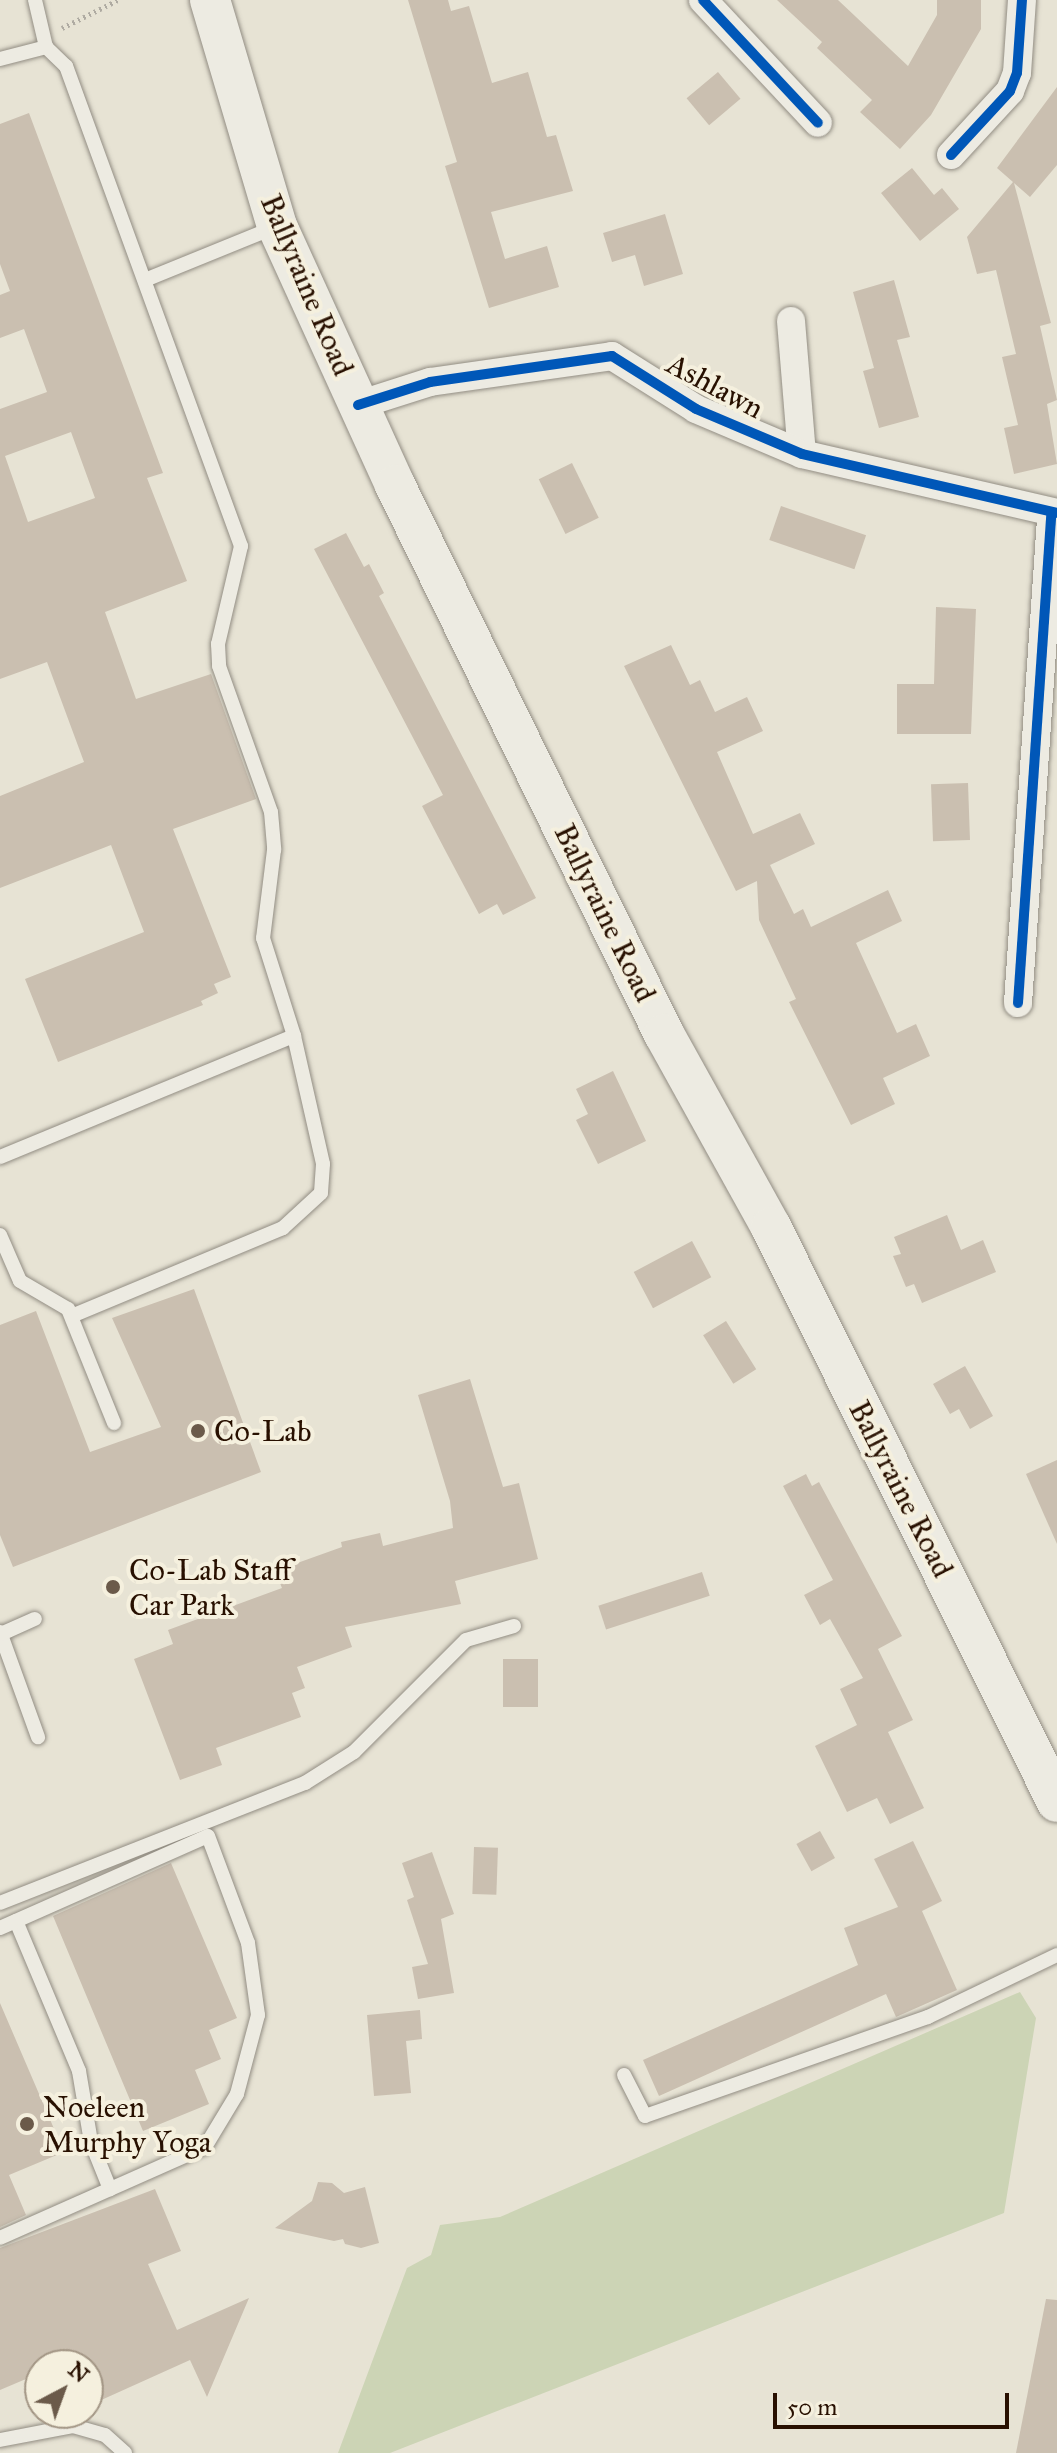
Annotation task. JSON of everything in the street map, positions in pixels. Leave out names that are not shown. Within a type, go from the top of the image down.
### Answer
[{"type":"main road","name":"Ballyraine Road","points":[[210,0],[277,226],[358,405],[664,1034],[771,1227],[1057,1802]]},
{"type":"street","points":[[703,0],[818,123]]},
{"type":"street","points":[[951,155],[1010,91],[1017,73],[1022,0]]},
{"type":"street","name":"Ashlawn","points":[[791,321],[802,454]]},
{"type":"street","name":"Ashlawn","points":[[358,405],[430,382],[612,356],[696,409],[802,454],[1054,513],[1018,1003]]},
{"type":"lane","points":[[35,0],[46,47],[66,66],[241,546],[218,644],[219,666],[271,812],[274,850],[263,938],[294,1036],[323,1164],[321,1193],[305,1213],[264,1239],[72,1316]]},
{"type":"lane","points":[[0,59],[46,47]]},
{"type":"lane","points":[[145,280],[277,226]]},
{"type":"lane","points":[[0,1157],[294,1036]]},
{"type":"lane","points":[[0,1235],[20,1281],[59,1301],[72,1316],[114,1423]]},
{"type":"lane","points":[[35,1619],[0,1633],[38,1737]]},
{"type":"lane","points":[[0,1903],[329,1770],[354,1752],[466,1640],[514,1626]]},
{"type":"lane","points":[[0,1928],[208,1836],[248,1943],[258,2015],[237,2094],[205,2147],[0,2238]]},
{"type":"lane","points":[[16,1921],[79,2071],[91,2142],[110,2189]]},
{"type":"lane","points":[[624,2075],[645,2116],[928,2017],[1057,1955]]},
{"type":"lane","points":[[0,2440],[73,2426],[105,2435],[125,2453]]},
{"type":"path","points":[[46,47],[64,26],[118,0]]},
{"type":"green space","points":[[1020,1992],[1036,2018],[1004,2213],[390,2453],[338,2453],[407,2268],[431,2255],[440,2225],[500,2217]]},
{"type":"building","points":[[408,0],[448,0],[451,11],[469,6],[492,83],[528,72],[547,137],[556,135],[573,191],[491,212],[505,259],[547,246],[559,287],[489,308],[445,166],[457,162]]},
{"type":"building","points":[[777,0],[838,0],[908,66],[937,15],[937,0],[981,0],[981,29],[931,115],[900,149],[860,112],[872,100],[817,48],[822,42]]},
{"type":"building","points":[[718,72],[740,99],[709,125],[687,98]]},
{"type":"building","points":[[1057,87],[1057,165],[1030,197],[1014,183],[1051,323],[1040,326],[1057,400],[1047,404],[1057,464],[1014,474],[1004,428],[1018,425],[1002,357],[1016,354],[996,270],[977,274],[967,237],[1013,182],[997,168]]},
{"type":"building","points":[[29,113],[163,473],[147,478],[187,581],[105,612],[136,699],[211,674],[256,799],[173,829],[231,977],[214,984],[218,993],[201,1001],[203,1005],[58,1062],[25,979],[144,932],[111,845],[0,888],[0,796],[84,762],[47,662],[0,679],[0,409],[47,392],[24,329],[0,338],[0,295],[10,291],[0,264],[0,124]],"holes":[[[71,432],[95,498],[28,522],[5,456]]]},
{"type":"building","points":[[912,168],[934,195],[942,188],[959,209],[920,241],[881,193]]},
{"type":"building","points":[[665,214],[683,274],[644,286],[635,255],[612,262],[603,233]]},
{"type":"building","points":[[894,280],[910,337],[897,340],[919,417],[879,428],[863,371],[874,368],[853,292]]},
{"type":"building","points":[[572,463],[599,518],[565,534],[539,479]]},
{"type":"building","points":[[781,506],[866,535],[854,569],[769,540]]},
{"type":"building","points":[[346,533],[364,567],[369,564],[384,593],[379,596],[536,898],[503,915],[497,904],[479,914],[422,806],[443,795],[314,549]]},
{"type":"building","points":[[936,607],[976,609],[971,734],[897,734],[897,684],[934,684]]},
{"type":"building","points":[[671,645],[690,685],[700,680],[715,712],[747,697],[763,731],[717,752],[753,834],[800,813],[815,844],[770,865],[794,914],[803,909],[811,927],[888,890],[902,921],[856,943],[897,1033],[916,1024],[930,1056],[883,1078],[895,1104],[851,1125],[789,1002],[796,999],[759,920],[757,881],[736,891],[624,666]]},
{"type":"building","points":[[968,783],[970,840],[933,841],[931,784]]},
{"type":"building","points":[[613,1071],[646,1141],[598,1164],[576,1120],[588,1114],[576,1089]]},
{"type":"building","points":[[947,1215],[961,1250],[983,1240],[996,1272],[922,1303],[914,1284],[906,1287],[893,1256],[901,1254],[894,1237]]},
{"type":"building","points":[[692,1241],[711,1277],[653,1308],[634,1272]]},
{"type":"building","name":"Co-Lab","points":[[194,1289],[261,1472],[13,1567],[0,1535],[0,1325],[36,1311],[90,1452],[161,1427],[112,1318]]},
{"type":"building","points":[[726,1321],[756,1369],[733,1384],[703,1335]]},
{"type":"building","points":[[965,1366],[993,1416],[970,1429],[959,1409],[950,1414],[933,1384]]},
{"type":"building","points":[[470,1379],[503,1487],[519,1483],[538,1559],[455,1581],[461,1604],[345,1627],[352,1647],[297,1667],[305,1688],[292,1693],[301,1717],[216,1748],[222,1765],[180,1780],[134,1659],[173,1644],[168,1630],[282,1588],[275,1571],[342,1547],[341,1542],[380,1533],[383,1546],[453,1528],[450,1501],[418,1395]]},
{"type":"building","points":[[1057,1460],[1057,1544],[1026,1474]]},
{"type":"building","points":[[806,1474],[812,1486],[819,1482],[902,1636],[878,1649],[913,1720],[888,1732],[924,1808],[890,1824],[877,1798],[847,1812],[815,1746],[857,1725],[840,1689],[863,1678],[830,1619],[820,1625],[804,1595],[833,1580],[783,1486]]},
{"type":"building","points":[[702,1572],[710,1596],[606,1629],[598,1606]]},
{"type":"building","points":[[503,1659],[538,1659],[538,1707],[503,1707]]},
{"type":"building","points":[[820,1831],[835,1858],[811,1871],[796,1844]]},
{"type":"building","points":[[913,1841],[942,1901],[922,1911],[957,1990],[896,2017],[886,1994],[659,2096],[643,2060],[858,1965],[844,1928],[898,1907],[874,1859]]},
{"type":"building","points":[[474,1847],[498,1848],[496,1895],[472,1894]]},
{"type":"building","points":[[432,1852],[454,1914],[441,1919],[454,1993],[418,1999],[412,1967],[428,1964],[407,1900],[414,1897],[402,1863]]},
{"type":"building","points":[[171,1863],[237,2018],[209,2030],[221,2059],[195,2070],[209,2104],[143,2131],[53,1916]]},
{"type":"building","points":[[0,2003],[64,2152],[9,2175],[26,2215],[0,2227]]},
{"type":"building","points":[[420,2010],[422,2039],[406,2041],[411,2093],[374,2096],[367,2015]]},
{"type":"building","points":[[318,2182],[332,2183],[344,2193],[365,2187],[379,2243],[361,2248],[345,2244],[343,2239],[334,2241],[275,2228],[312,2201]]},
{"type":"building","points":[[155,2189],[181,2251],[148,2264],[177,2330],[249,2298],[207,2397],[190,2360],[104,2399],[104,2349],[24,2349],[24,2380],[0,2390],[0,2248]]},
{"type":"building","points":[[1046,2299],[1057,2300],[1057,2453],[1016,2453]]},
{"type":"cycle path","points":[[703,0],[818,123]]},
{"type":"cycle path","points":[[951,155],[1010,91],[1017,73],[1022,0]]},
{"type":"cycle path","points":[[358,405],[430,382],[612,356],[696,409],[802,454],[1057,513]]},
{"type":"cycle path","points":[[1018,1003],[1051,513]]},
{"type":"place","name":"Co-Lab","points":[[198,1431]]},
{"type":"place","name":"Co-Lab Staff Car Park","points":[[113,1587]]},
{"type":"place","name":"Noeleen Murphy Yoga","points":[[27,2124]]}]
